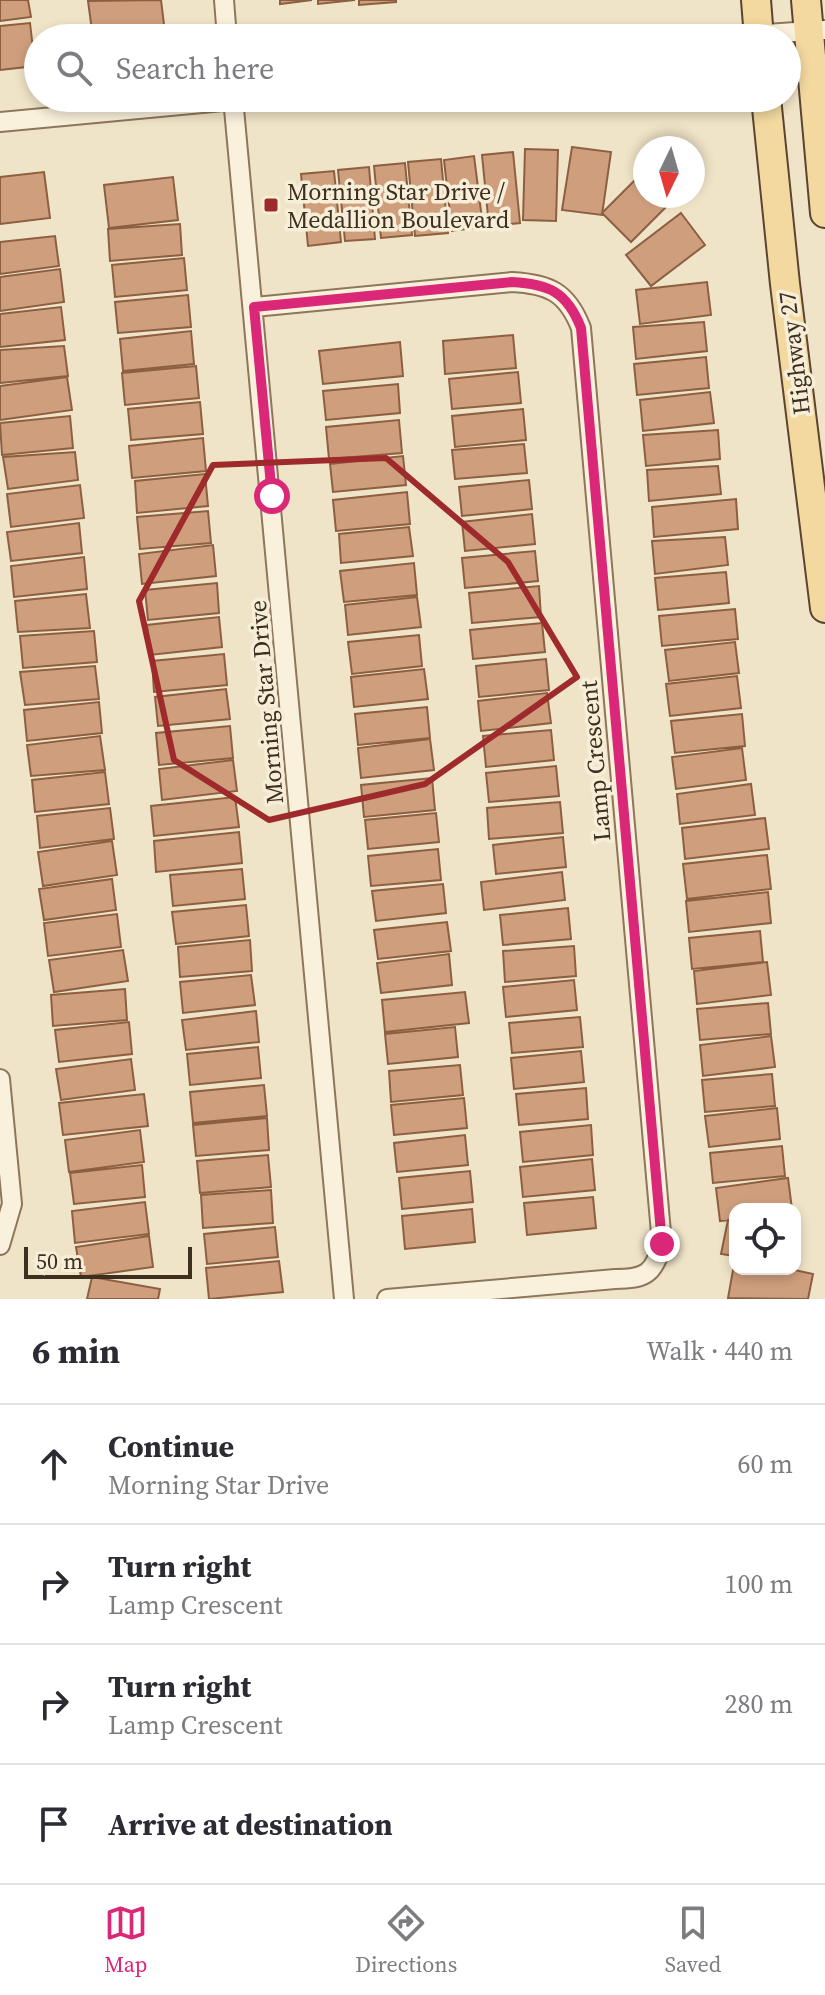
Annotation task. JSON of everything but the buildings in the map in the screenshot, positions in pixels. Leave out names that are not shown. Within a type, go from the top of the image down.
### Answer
[{"type":"main road","points":[[756,0],[758,24]]},
{"type":"main road","points":[[806,0],[816,30],[808,72],[825,213]]},
{"type":"main road","name":"Highway 27","points":[[767,112],[825,608]]},
{"type":"street","points":[[224,0],[226,24]]},
{"type":"street","points":[[0,122],[101,112]]},
{"type":"street","name":"Morning Star Drive","points":[[234,112],[344,1299]]},
{"type":"street","name":"Lamp Crescent","points":[[254,307],[528,283],[546,286],[561,296],[574,310],[581,328],[662,1244],[657,1261],[649,1272],[636,1279],[387,1299]]},
{"type":"street","points":[[0,1079],[12,1204],[0,1245]]},
{"type":"highlighted area","points":[[386,458],[508,562],[577,677],[425,784],[269,820],[174,760],[139,601],[213,465]]},
{"type":"place","name":"Morning Star Drive / Medallion Boulevard","points":[[271,205]]},
{"type":"route","points":[[272,496],[254,307],[512,282],[546,286],[574,310],[581,328],[662,1244]]}]
